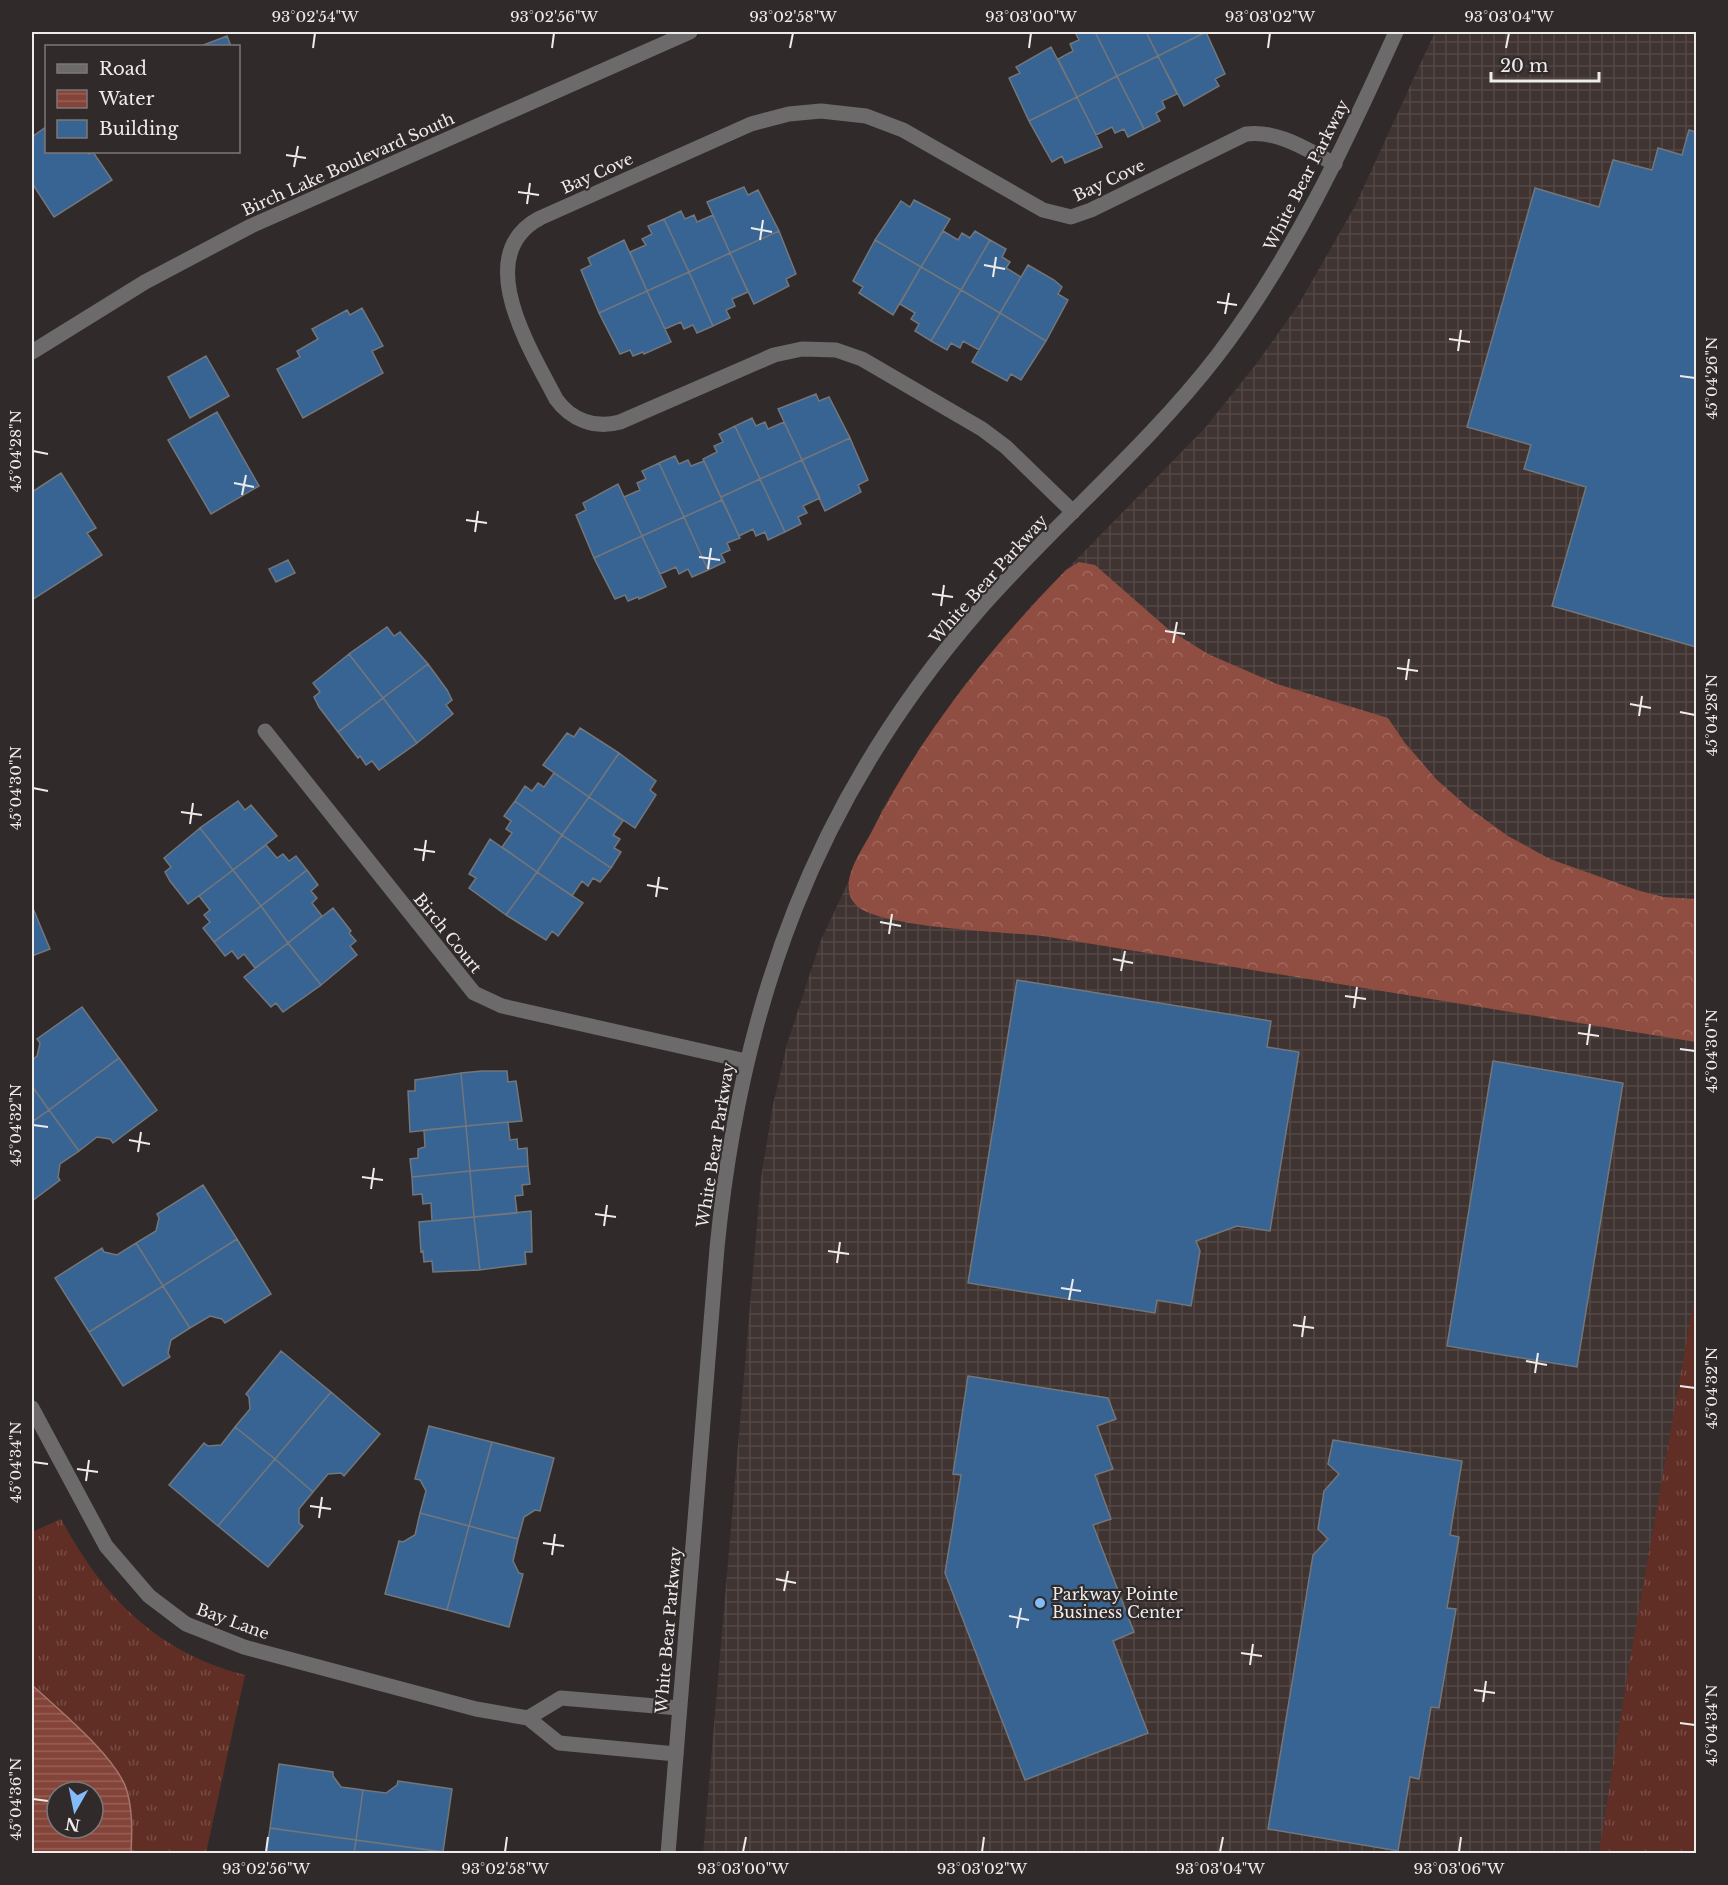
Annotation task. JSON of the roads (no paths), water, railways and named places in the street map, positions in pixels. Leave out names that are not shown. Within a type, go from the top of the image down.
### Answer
[{"type":"street","name":"Birch Lake Boulevard South","points":[[32,352],[145,282],[251,226],[690,32]]},
{"type":"street","name":"White Bear Parkway","points":[[668,1854],[721,1209],[734,1118],[746,1061],[761,1003],[795,908],[822,847],[872,757],[910,698],[965,627],[1151,432],[1222,348],[1288,251],[1335,164],[1396,32]]},
{"type":"street","name":"Bay Cove","points":[[1073,512],[1006,447],[982,429],[862,359],[836,350],[802,349],[782,352],[620,422],[600,425],[581,420],[567,412],[556,399],[511,303],[507,273],[512,248],[518,235],[540,218],[736,130],[775,117],[806,112],[837,112],[880,120],[903,129],[1048,213],[1064,216],[1091,210],[1246,134],[1279,137],[1335,164]]},
{"type":"street","name":"Birch Court","points":[[265,731],[474,993],[502,1006],[746,1061]]},
{"type":"street","name":"Bay Lane","points":[[32,1408],[106,1546],[144,1591],[176,1618],[206,1633],[244,1647],[476,1709],[528,1718],[559,1743],[676,1754]]},
{"type":"street","points":[[528,1718],[561,1698],[679,1708]]},
{"type":"water","points":[[32,1685],[85,1733],[120,1775],[126,1788],[131,1812],[131,1853],[32,1853]]},
{"type":"place","name":"Parkway Pointe Business Center","points":[[1040,1603]]}]
